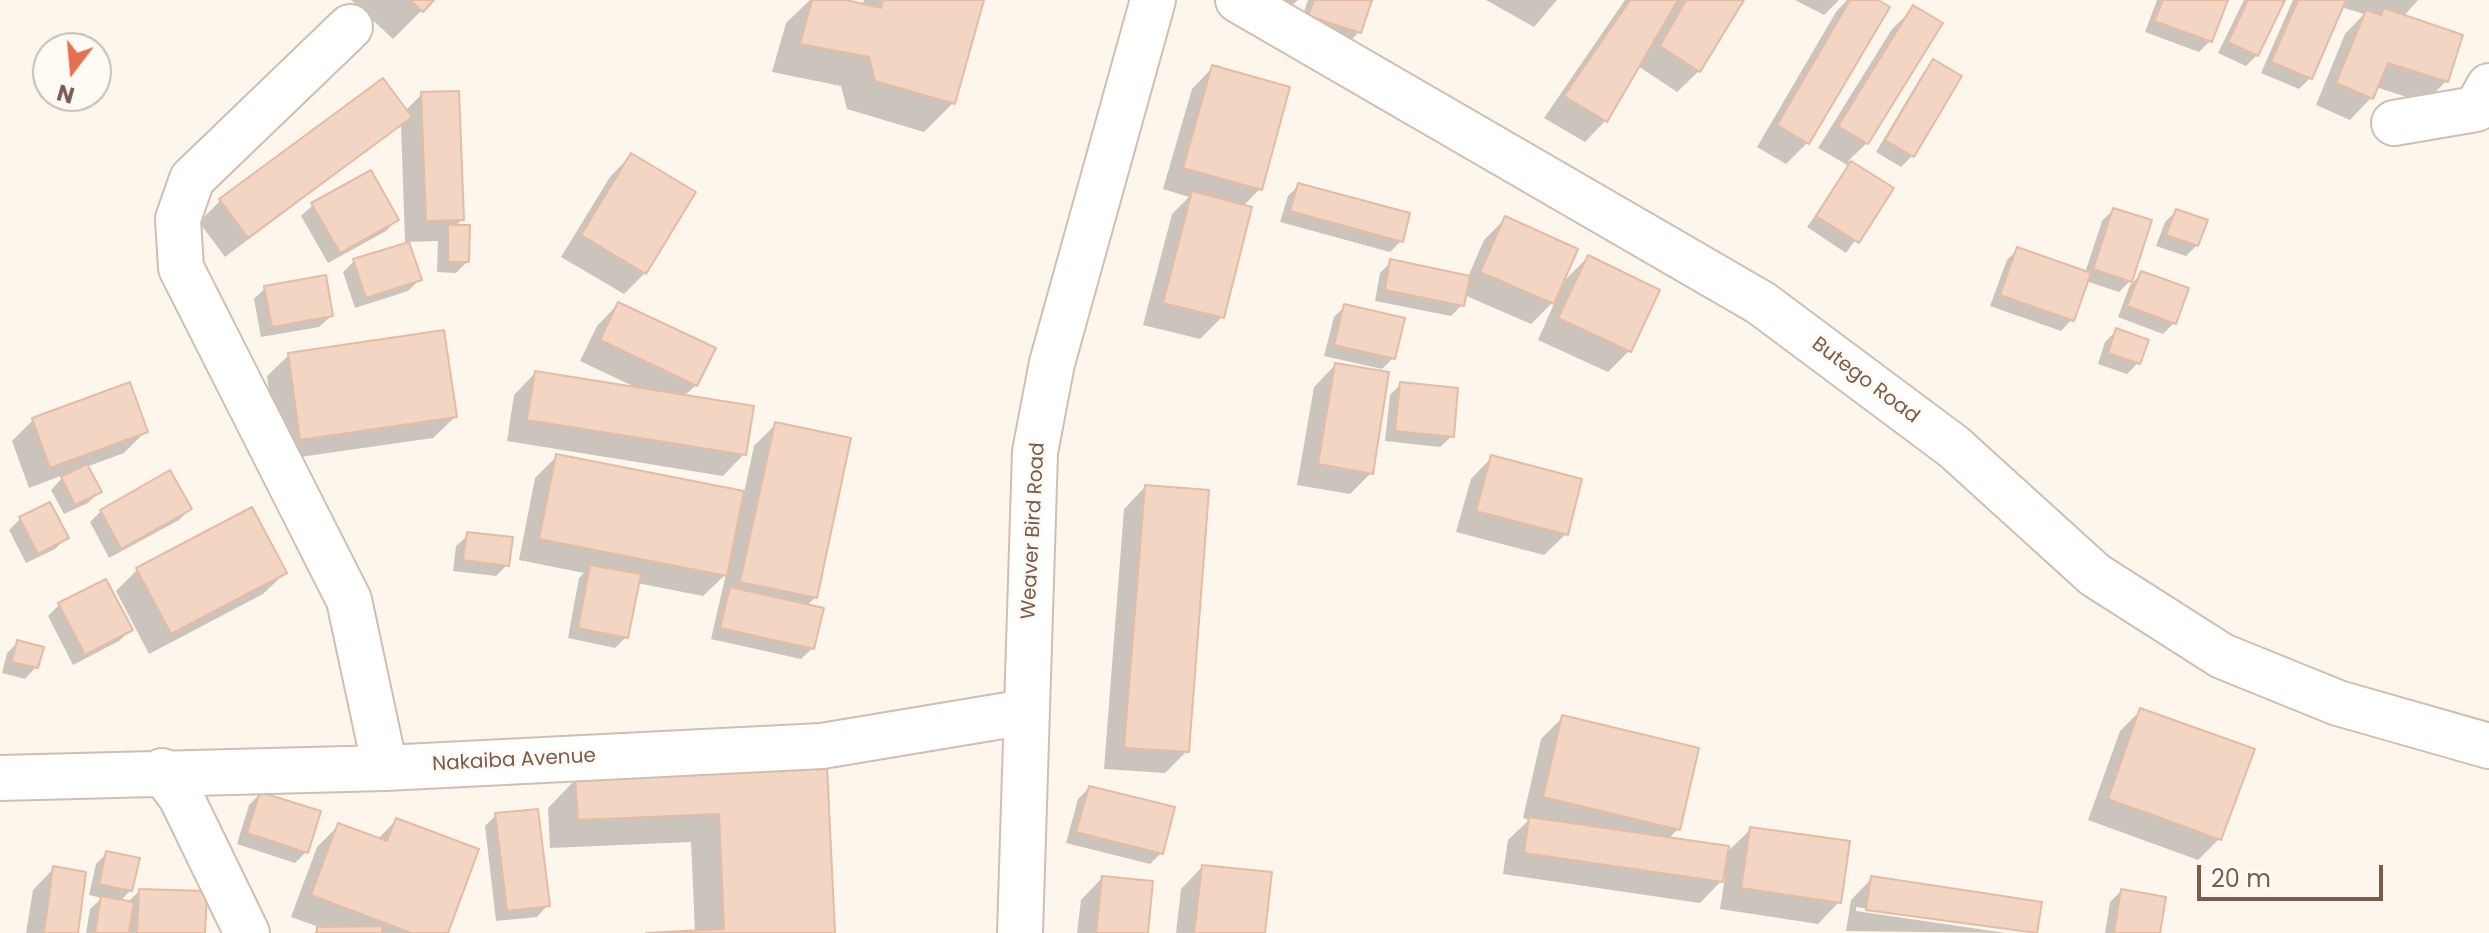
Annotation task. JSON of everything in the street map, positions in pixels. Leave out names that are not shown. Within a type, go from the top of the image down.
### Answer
[{"type":"street","name":"Weaver Bird Road","points":[[1020,933],[1035,452],[1052,363],[1153,0]]},
{"type":"street","name":"Butego Road","points":[[1238,0],[1761,303],[1954,447],[2095,575],[2222,656],[2338,703],[2489,746]]},
{"type":"street","points":[[350,27],[192,179],[178,219],[181,268],[349,600],[385,768]]},
{"type":"street","points":[[2394,123],[2476,109],[2489,86]]},
{"type":"street","name":"Nakaiba Avenue","points":[[0,778],[162,771],[385,768],[822,746],[1026,712]]},
{"type":"street","points":[[162,771],[181,797],[247,933]]},
{"type":"building","points":[[410,0],[434,0],[423,12]]},
{"type":"building","points":[[812,0],[846,0],[881,8],[883,0],[984,0],[955,104],[875,81],[869,57],[800,44]]},
{"type":"building","points":[[1314,0],[1372,0],[1361,33],[1308,16]]},
{"type":"building","points":[[1630,0],[1678,0],[1607,122],[1564,96]]},
{"type":"building","points":[[1686,0],[1744,0],[1700,72],[1660,46]]},
{"type":"building","points":[[1850,0],[1878,0],[1890,7],[1809,144],[1777,125]]},
{"type":"building","points":[[2163,0],[2228,0],[2212,42],[2154,21]]},
{"type":"building","points":[[2248,0],[2285,0],[2258,56],[2228,42]]},
{"type":"building","points":[[2298,0],[2346,0],[2312,79],[2271,62]]},
{"type":"building","points":[[1913,5],[1943,23],[1868,144],[1838,126]]},
{"type":"building","points":[[2384,8],[2463,35],[2448,82],[2388,63],[2373,99],[2336,83],[2366,10],[2381,15]]},
{"type":"building","points":[[1933,59],[1962,76],[1914,157],[1885,140]]},
{"type":"building","points":[[1212,65],[1290,87],[1262,190],[1183,168]]},
{"type":"building","points":[[383,78],[412,117],[248,238],[219,199]]},
{"type":"building","points":[[459,91],[464,220],[426,221],[421,92]]},
{"type":"building","points":[[631,153],[696,192],[646,274],[581,235]]},
{"type":"building","points":[[1851,161],[1894,188],[1859,243],[1816,216]]},
{"type":"building","points":[[371,170],[399,220],[340,253],[311,203]]},
{"type":"building","points":[[1298,183],[1410,213],[1403,242],[1290,211]]},
{"type":"building","points":[[1192,191],[1252,207],[1224,318],[1163,303]]},
{"type":"building","points":[[2113,208],[2152,220],[2132,282],[2093,269]]},
{"type":"building","points":[[2176,209],[2208,220],[2198,246],[2166,235]]},
{"type":"building","points":[[1505,216],[1578,249],[1554,304],[1480,272]]},
{"type":"building","points":[[448,225],[470,225],[469,262],[448,262]]},
{"type":"building","points":[[409,242],[422,280],[366,298],[353,259]]},
{"type":"building","points":[[2017,247],[2091,273],[2074,321],[2000,295]]},
{"type":"building","points":[[1588,255],[1660,290],[1631,352],[1558,318]]},
{"type":"building","points":[[1390,259],[1470,276],[1464,306],[1385,290]]},
{"type":"building","points":[[2141,271],[2189,288],[2176,324],[2127,306]]},
{"type":"building","points":[[326,275],[333,316],[272,327],[264,286]]},
{"type":"building","points":[[618,302],[716,348],[697,386],[600,340]]},
{"type":"building","points":[[1344,304],[1405,318],[1395,359],[1334,345]]},
{"type":"building","points":[[2116,328],[2149,340],[2140,364],[2108,353]]},
{"type":"building","points":[[444,330],[457,417],[300,440],[288,353]]},
{"type":"building","points":[[1335,363],[1389,372],[1373,474],[1318,464]]},
{"type":"building","points":[[535,371],[754,406],[746,455],[527,420]]},
{"type":"building","points":[[130,382],[148,432],[50,468],[32,418]]},
{"type":"building","points":[[1400,382],[1458,388],[1454,437],[1395,431]]},
{"type":"building","points":[[775,422],[851,438],[817,598],[740,582]]},
{"type":"building","points":[[556,454],[744,491],[727,576],[539,539]]},
{"type":"building","points":[[1491,455],[1582,479],[1568,535],[1476,511]]},
{"type":"building","points":[[87,464],[102,492],[75,505],[61,477]]},
{"type":"building","points":[[170,470],[192,509],[121,549],[100,510]]},
{"type":"building","points":[[1145,485],[1209,490],[1189,752],[1124,748]]},
{"type":"building","points":[[50,502],[69,538],[38,554],[19,517]]},
{"type":"building","points":[[252,507],[287,573],[171,634],[136,568]]},
{"type":"building","points":[[467,532],[513,537],[509,566],[463,560]]},
{"type":"building","points":[[590,565],[641,574],[628,638],[578,628]]},
{"type":"building","points":[[106,579],[133,630],[85,655],[58,603]]},
{"type":"building","points":[[730,587],[824,608],[814,649],[720,628]]},
{"type":"building","points":[[17,640],[44,647],[38,668],[12,662]]},
{"type":"building","points":[[2140,708],[2255,749],[2221,840],[2108,799]]},
{"type":"building","points":[[1562,715],[1699,748],[1680,830],[1543,797]]},
{"type":"building","points":[[827,766],[835,933],[646,933],[724,929],[719,814],[578,820],[575,777]]},
{"type":"building","points":[[1089,786],[1175,807],[1163,854],[1076,832]]},
{"type":"building","points":[[260,792],[321,811],[308,853],[247,833]]},
{"type":"building","points":[[538,809],[550,906],[507,911],[495,813]]},
{"type":"building","points":[[1529,817],[1729,846],[1723,882],[1524,853]]},
{"type":"building","points":[[396,818],[479,849],[448,933],[411,933],[311,895],[338,823],[387,841]]},
{"type":"building","points":[[1750,827],[1850,841],[1841,903],[1741,888]]},
{"type":"building","points":[[106,851],[140,858],[132,891],[99,884]]},
{"type":"building","points":[[1202,865],[1272,872],[1265,933],[1194,933]]},
{"type":"building","points":[[53,866],[86,872],[78,933],[44,933]]},
{"type":"building","points":[[1102,876],[1153,881],[1148,933],[1096,933]]},
{"type":"building","points":[[1871,876],[2042,902],[2037,933],[1866,910]]},
{"type":"building","points":[[139,889],[207,891],[205,933],[137,933]]},
{"type":"building","points":[[2121,889],[2166,897],[2160,933],[2114,933]]},
{"type":"building","points":[[101,896],[134,902],[129,933],[95,933]]},
{"type":"building","points":[[382,926],[382,933],[317,933],[317,927]]}]
